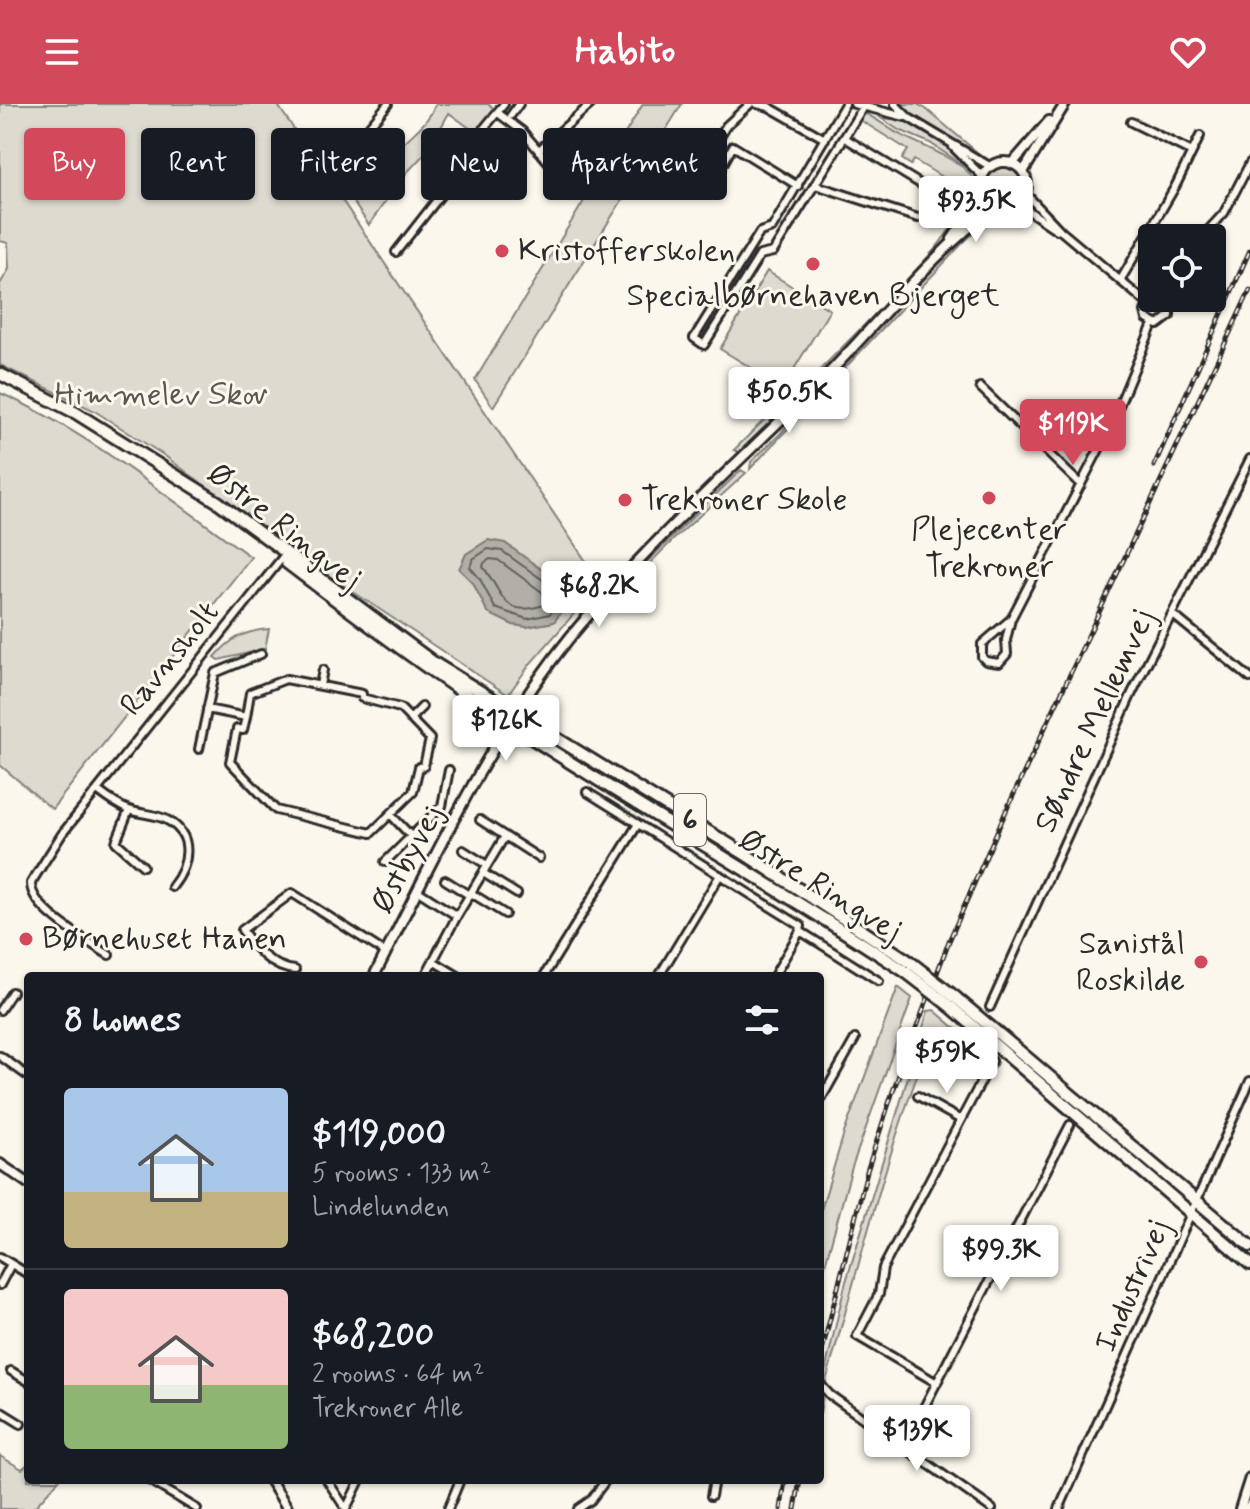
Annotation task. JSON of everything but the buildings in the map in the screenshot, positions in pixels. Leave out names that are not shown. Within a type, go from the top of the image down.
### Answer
[{"type":"main road","name":"Østre Ringvej","points":[[0,374],[76,413],[179,478],[434,663],[748,856],[908,967],[1250,1246]]},
{"type":"main road","name":"Østre Ringvej","points":[[283,556],[397,647],[511,725],[908,967]]},
{"type":"main road","name":"Østre Ringvej","points":[[952,1001],[1250,1264]]},
{"type":"street","points":[[368,128],[388,104]]},
{"type":"street","points":[[396,252],[461,170],[469,159],[463,154],[504,104]]},
{"type":"street","points":[[511,115],[519,104]]},
{"type":"street","points":[[539,150],[591,104]]},
{"type":"street","points":[[725,128],[750,104]]},
{"type":"street","points":[[757,104],[769,107],[825,139]]},
{"type":"street","points":[[760,255],[704,345],[694,338],[760,232],[772,228],[845,104]]},
{"type":"street","points":[[854,104],[909,118]]},
{"type":"street","points":[[895,104],[909,118],[991,167]]},
{"type":"street","points":[[749,249],[760,255],[773,252],[864,106]]},
{"type":"street","points":[[1012,164],[1063,107]]},
{"type":"street","points":[[1023,172],[1063,107]]},
{"type":"street","points":[[498,113],[522,131],[543,155]]},
{"type":"street","points":[[1131,122],[1192,152]]},
{"type":"street","points":[[1120,281],[1175,187],[1200,136]]},
{"type":"street","points":[[845,138],[922,185]]},
{"type":"street","points":[[951,144],[983,177]]},
{"type":"street","points":[[727,157],[733,146],[798,186]]},
{"type":"street","points":[[937,259],[983,195],[983,177],[991,167],[1001,162],[1012,164],[1023,172],[1025,193],[1017,203],[1005,208],[996,206],[983,195]]},
{"type":"street","points":[[1214,224],[1222,216],[1250,163]]},
{"type":"street","points":[[815,185],[918,218]]},
{"type":"street","points":[[1025,193],[1061,231],[1138,296]]},
{"type":"street","points":[[1017,203],[1061,231]]},
{"type":"street","points":[[937,259],[996,206]]},
{"type":"street","name":"Østbyvej","points":[[376,972],[458,814],[518,713],[571,636],[614,587],[856,345],[937,259]]},
{"type":"street","points":[[1146,312],[1153,324]]},
{"type":"street","points":[[1153,324],[1163,323],[1170,312]]},
{"type":"street","points":[[1011,619],[982,644],[982,657],[986,661],[999,663],[1004,659],[1011,619],[1126,392],[1153,324]]},
{"type":"street","points":[[980,387],[1081,485]]},
{"type":"street","name":"Søndre Mellemvej","points":[[990,1007],[1132,693],[1250,459]]},
{"type":"street","name":"Ravnsholt","points":[[109,955],[49,914],[31,890],[31,883],[62,834],[283,556]]},
{"type":"street","points":[[1172,614],[1250,678]]},
{"type":"street","points":[[215,673],[261,654]]},
{"type":"street","points":[[201,660],[215,673]]},
{"type":"street","points":[[320,685],[323,670]]},
{"type":"street","points":[[199,749],[215,673]]},
{"type":"street","points":[[286,679],[362,694],[362,698],[400,708],[430,739],[424,766],[419,767],[413,792],[371,833],[276,810],[230,762],[237,729],[243,730],[246,717],[250,693],[286,679]]},
{"type":"street","points":[[410,719],[422,707]]},
{"type":"street","points":[[207,709],[246,717]]},
{"type":"street","points":[[385,862],[442,806],[449,770]]},
{"type":"street","points":[[97,790],[129,810],[166,820],[182,833],[188,857],[182,874],[172,887]]},
{"type":"street","points":[[587,792],[720,875],[879,981]]},
{"type":"street","points":[[442,806],[458,814]]},
{"type":"street","points":[[129,810],[116,842],[143,866]]},
{"type":"street","points":[[391,815],[411,836]]},
{"type":"street","points":[[480,820],[539,858]]},
{"type":"street","points":[[546,972],[638,824]]},
{"type":"street","points":[[427,972],[505,836]]},
{"type":"street","points":[[463,850],[487,865]]},
{"type":"street","points":[[483,873],[517,894]]},
{"type":"street","points":[[661,972],[720,875]]},
{"type":"street","points":[[445,880],[505,914]]},
{"type":"street","points":[[418,891],[457,916]]},
{"type":"street","points":[[295,970],[284,969],[266,958],[242,930],[292,893],[317,912],[386,953]]},
{"type":"street","points":[[776,972],[801,928]]},
{"type":"street","points":[[433,961],[451,972]]},
{"type":"street","points":[[0,1010],[12,992]]},
{"type":"street","points":[[824,1094],[855,1039]]},
{"type":"street","points":[[0,1056],[24,1073]]},
{"type":"street","points":[[937,1383],[857,1336],[879,1294],[883,1268],[992,1061]]},
{"type":"street","name":"Industrivej","points":[[1059,1509],[1250,1081]]},
{"type":"street","points":[[918,1096],[961,1120]]},
{"type":"street","points":[[904,1446],[1070,1125]]},
{"type":"street","points":[[0,1164],[24,1180]]},
{"type":"street","points":[[0,1257],[24,1272]]},
{"type":"street","points":[[0,1285],[11,1264]]},
{"type":"street","points":[[11,1371],[24,1379]]},
{"type":"street","points":[[824,1388],[992,1509]]},
{"type":"street","points":[[0,1411],[21,1424]]},
{"type":"street","points":[[1240,1509],[1250,1478]]},
{"type":"street","points":[[156,1484],[197,1509]]},
{"type":"street","points":[[272,1484],[288,1509]]},
{"type":"street","points":[[330,1484],[346,1509]]},
{"type":"street","points":[[346,1509],[358,1484]]},
{"type":"street","points":[[448,1509],[458,1484]]},
{"type":"street","points":[[578,1509],[591,1500],[603,1484]]},
{"type":"street","points":[[711,1496],[713,1484]]},
{"type":"green space","name":"Himmelev Skov","points":[[0,104],[277,104],[293,128],[271,128],[271,200],[342,200],[600,584],[530,664],[508,695],[295,553],[165,456],[93,410],[0,365],[0,284],[9,269],[8,243],[0,241]]},
{"type":"green space","points":[[436,104],[488,104],[494,109],[478,128],[470,128],[449,113],[441,128],[421,128],[421,158],[405,175],[405,142],[428,118]]},
{"type":"green space","points":[[643,104],[682,104],[667,128],[628,128]]},
{"type":"green space","points":[[896,104],[917,104],[926,109],[983,160]]},
{"type":"green space","points":[[864,113],[961,166],[973,180],[972,193],[956,200],[962,189],[914,160],[911,165],[902,159],[908,150],[860,120]]},
{"type":"green space","points":[[881,118],[905,120],[951,149],[974,171],[930,143],[897,129]]},
{"type":"green space","points":[[1004,167],[1017,173],[1023,186],[1017,199],[1004,205],[991,199],[985,186],[991,173]]},
{"type":"green space","points":[[356,200],[386,200],[369,225],[353,202]]},
{"type":"green space","points":[[585,200],[622,200],[493,407],[475,380]]},
{"type":"green space","points":[[971,201],[975,204],[949,237],[893,299],[746,446],[739,452],[734,450],[768,416],[795,395],[883,306],[936,248]]},
{"type":"green space","points":[[987,215],[990,217],[750,469],[751,462],[806,403]]},
{"type":"green space","points":[[767,271],[830,310],[783,387],[720,349]]},
{"type":"green space","points":[[0,393],[98,447],[251,557],[52,809],[0,765]]},
{"type":"green space","points":[[741,470],[746,473],[622,591],[618,590]]},
{"type":"green space","points":[[269,629],[265,649],[219,660],[215,657],[239,637]]},
{"type":"green space","points":[[898,987],[912,998],[852,1167],[824,1268],[824,1200],[844,1133]]},
{"type":"green space","points":[[934,1010],[955,1028],[940,1052],[928,1047],[913,1088],[873,1214],[824,1390],[824,1376],[845,1285],[928,1011]]},
{"type":"green space","points":[[0,1456],[24,1467],[24,1484],[55,1484],[33,1509],[0,1509]]},
{"type":"water","points":[[488,540],[505,543],[556,580],[564,594],[564,608],[554,622],[527,627],[513,625],[488,613],[473,583],[459,569],[466,554]]},
{"type":"railway","points":[[1154,466],[1250,250]]},
{"type":"railway","points":[[824,1343],[867,1171],[949,941],[1006,811],[1250,290]]},
{"type":"railway","points":[[781,1509],[784,1484]]},
{"type":"railway","points":[[795,1509],[799,1484]]},
{"type":"place","name":"Kristofferskolen","points":[[502,251]]},
{"type":"place","name":"Specialbørnehaven Bjerget","points":[[813,264]]},
{"type":"place","name":"Plejecenter Trekroner","points":[[989,498]]},
{"type":"place","name":"Trekroner Skole","points":[[625,500]]},
{"type":"place","name":"Børnehuset Hanen","points":[[26,939]]},
{"type":"place","name":"Sanistål Roskilde","points":[[1201,962]]}]
